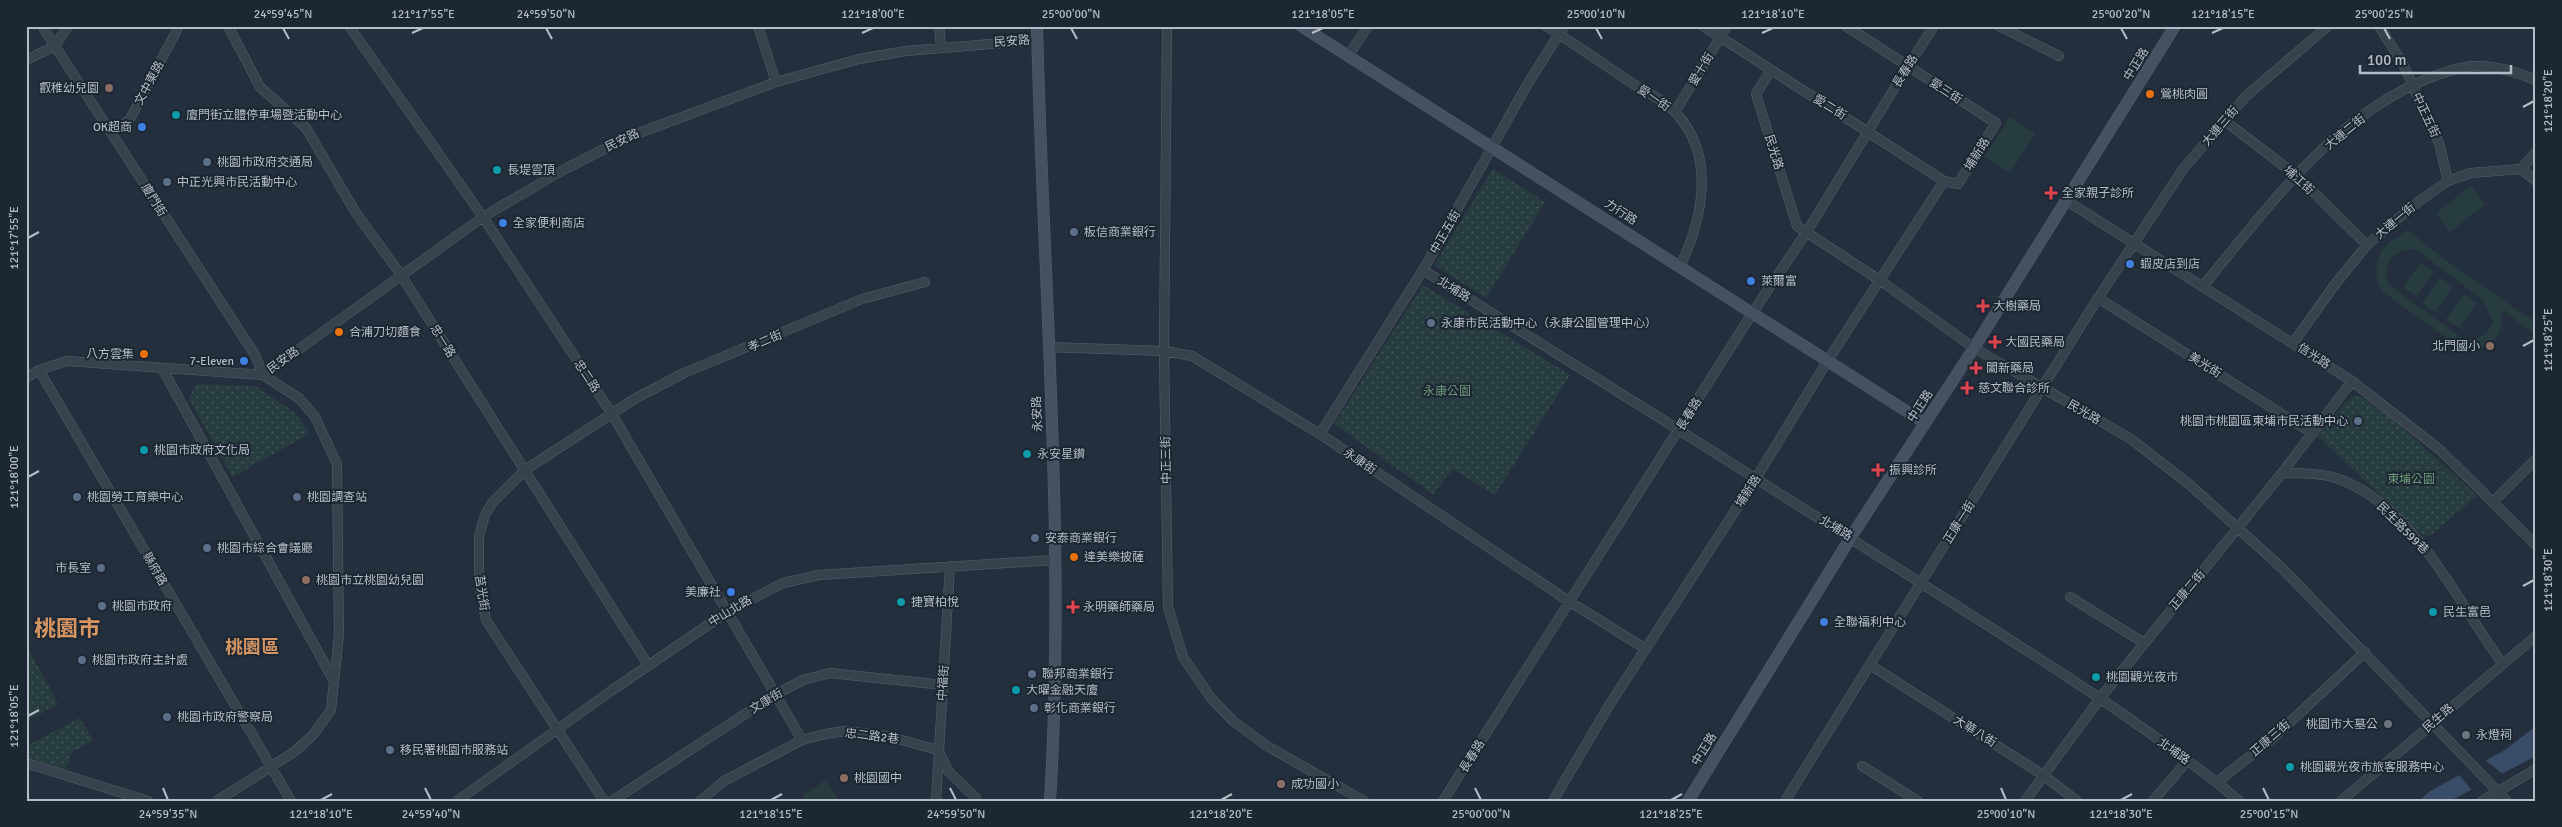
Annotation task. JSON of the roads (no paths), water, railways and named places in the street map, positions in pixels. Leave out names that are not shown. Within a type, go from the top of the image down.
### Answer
[{"type":"street","name":"廈門街","points":[[42,26],[255,355],[263,375]]},
{"type":"street","points":[[26,60],[54,46],[68,26]]},
{"type":"street","name":"文中東路","points":[[112,132],[130,119],[179,26]]},
{"type":"street","name":"忠一路","points":[[228,26],[260,87],[306,128],[356,213],[402,275],[648,665]]},
{"type":"street","name":"忠二路","points":[[349,26],[483,217],[612,414],[802,740]]},
{"type":"street","points":[[758,26],[776,82]]},
{"type":"street","points":[[939,26],[941,47]]},
{"type":"street","name":"永安路","points":[[1037,26],[1054,560],[1054,728],[1050,801]]},
{"type":"street","name":"中正三街","points":[[1168,26],[1164,351],[1168,607],[1183,657],[1211,698],[1233,721],[1267,746],[1364,801]]},
{"type":"street","name":"力行路","points":[[1301,26],[1925,423]]},
{"type":"street","points":[[1348,56],[1368,26]]},
{"type":"street","name":"愛一街","points":[[1546,26],[1675,112],[1691,134],[1700,162],[1702,189],[1693,239],[1680,266]]},
{"type":"street","name":"中正五街","points":[[1320,434],[1423,270],[1564,26]]},
{"type":"street","name":"愛二街","points":[[1703,26],[1868,130],[1944,181],[1958,184]]},
{"type":"street","name":"愛十街","points":[[1675,112],[1727,26]]},
{"type":"street","name":"愛三街","points":[[1846,26],[1996,123]]},
{"type":"street","name":"長春路","points":[[1443,801],[1753,312],[1806,233],[1934,26]]},
{"type":"street","points":[[1999,26],[2060,56]]},
{"type":"street","name":"中正路","points":[[1688,801],[1851,537],[1974,348],[2175,26]]},
{"type":"street","name":"大連三街","points":[[2134,244],[2183,169],[2246,96],[2328,26]]},
{"type":"street","name":"中正五街","points":[[2379,26],[2403,64],[2439,143],[2448,181]]},
{"type":"street","name":"民安路","points":[[263,375],[483,217],[562,170],[628,137],[776,82],[859,59],[906,50],[1038,40]]},
{"type":"street","name":"大連二街","points":[[2202,287],[2297,176],[2347,129],[2412,85],[2449,71],[2471,66],[2490,66],[2536,80]]},
{"type":"street","name":"民光路","points":[[1771,70],[1756,94],[1797,226],[1881,281],[1974,348],[2131,439],[2190,485],[2282,568],[2366,652],[2432,724],[2507,801]]},
{"type":"street","name":"埔江街","points":[[2225,121],[2297,176],[2367,245]]},
{"type":"street","name":"埔新路","points":[[1958,184],[1996,123]]},
{"type":"street","points":[[2536,152],[2521,169],[2536,181]]},
{"type":"street","name":"大連一街","points":[[2293,343],[2336,283],[2367,245],[2418,202],[2448,181],[2471,174],[2521,169]]},
{"type":"street","name":"埔新路","points":[[1553,801],[1608,707],[1755,480],[1828,360],[1881,281],[1944,181]]},
{"type":"street","name":"信光路","points":[[2066,201],[2352,381],[2439,449],[2536,545]]},
{"type":"street","name":"正康一街","points":[[1785,801],[2098,298],[2134,244]]},
{"type":"street","name":"北埔路","points":[[1423,270],[1615,391],[1680,429],[1755,480],[1851,537],[2101,697],[2217,782],[2239,801]]},
{"type":"street","name":"孝二街","points":[[612,414],[684,373],[862,299],[925,282]]},
{"type":"street","name":"美光街","points":[[2098,298],[2312,433]]},
{"type":"street","name":"永康街","points":[[1048,348],[1164,351],[1192,356],[1320,434],[1570,602],[1646,649]]},
{"type":"street","points":[[26,378],[39,370],[67,361],[263,375],[300,399],[315,416],[337,464],[339,635],[335,682],[330,710],[313,735],[294,752],[217,801]]},
{"type":"street","points":[[162,368],[335,682]]},
{"type":"street","name":"縣府路","points":[[39,370],[291,801]]},
{"type":"street","name":"正康二街","points":[[2025,801],[2101,697],[2282,474],[2352,381]]},
{"type":"street","name":"莒光街","points":[[604,801],[486,620],[479,585],[477,556],[485,515],[498,495],[525,470],[612,414]]},
{"type":"street","points":[[2493,502],[2536,459]]},
{"type":"street","name":"民生路599巷","points":[[2282,474],[2334,478],[2366,492],[2426,550],[2502,663]]},
{"type":"street","name":"中山北路","points":[[457,801],[648,665],[727,612],[783,583],[818,575],[1054,560]]},
{"type":"street","name":"中福街","points":[[936,801],[950,566]]},
{"type":"street","points":[[2070,597],[2144,642]]},
{"type":"street","name":"民生路","points":[[2341,801],[2536,636]]},
{"type":"street","name":"正康三街","points":[[2217,782],[2273,738],[2366,652]]},
{"type":"street","name":"大華八街","points":[[1870,665],[2043,775],[2077,801]]},
{"type":"street","name":"文康街","points":[[612,801],[776,694],[803,680],[830,673],[943,685]]},
{"type":"street","name":"忠二路2巷","points":[[700,801],[724,781],[802,740],[846,731],[887,736],[938,750]]},
{"type":"street","points":[[938,750],[949,772],[976,798]]},
{"type":"street","points":[[2153,801],[2187,761]]},
{"type":"street","points":[[26,762],[148,801]]},
{"type":"street","points":[[1862,766],[1918,801]]},
{"type":"street","points":[[2482,801],[2494,788],[2536,769]]},
{"type":"water","points":[[2536,726],[2536,756],[2450,801],[2419,801],[2430,791],[2505,750]]},
{"type":"place","name":"叡稚幼兒園","points":[[109,88]]},
{"type":"place","name":"鶯桃肉圓","points":[[2150,94]]},
{"type":"place","name":"廈門街立體停車場暨活動中心","points":[[176,115]]},
{"type":"place","name":"OK超商","points":[[142,127]]},
{"type":"place","name":"桃園市政府交通局","points":[[207,162]]},
{"type":"place","name":"長堤雲頂","points":[[497,170]]},
{"type":"place","name":"中正光興市民活動中心","points":[[167,182]]},
{"type":"place","name":"全家親子診所","points":[[2051,193]]},
{"type":"place","name":"全家便利商店","points":[[503,223]]},
{"type":"place","name":"板信商業銀行","points":[[1074,232]]},
{"type":"place","name":"蝦皮店到店","points":[[2130,264]]},
{"type":"place","name":"萊爾富","points":[[1751,281]]},
{"type":"place","name":"大樹藥局","points":[[1983,306]]},
{"type":"place","name":"永康市民活動中心（永康公園管理中心）","points":[[1431,323]]},
{"type":"place","name":"合浦刀切麵食","points":[[339,332]]},
{"type":"place","name":"大國民藥局","points":[[1995,342]]},
{"type":"place","name":"北門國小","points":[[2490,346]]},
{"type":"place","name":"八方雲集","points":[[144,354]]},
{"type":"place","name":"7-Eleven","points":[[244,361]]},
{"type":"place","name":"闔新藥局","points":[[1976,368]]},
{"type":"place","name":"慈文聯合診所","points":[[1967,388]]},
{"type":"place","name":"桃園市桃園區東埔市民活動中心","points":[[2358,421]]},
{"type":"place","name":"桃園市政府文化局","points":[[144,450]]},
{"type":"place","name":"永安星鑽","points":[[1027,454]]},
{"type":"place","name":"振興診所","points":[[1878,470]]},
{"type":"place","name":"桃園勞工育樂中心","points":[[77,497]]},
{"type":"place","name":"桃園調查站","points":[[297,497]]},
{"type":"place","name":"安泰商業銀行","points":[[1035,538]]},
{"type":"place","name":"桃園市綜合會議廳","points":[[207,548]]},
{"type":"place","name":"達美樂披薩","points":[[1074,557]]},
{"type":"place","name":"市長室","points":[[101,568]]},
{"type":"place","name":"桃園市立桃園幼兒園","points":[[306,580]]},
{"type":"place","name":"美廉社","points":[[731,592]]},
{"type":"place","name":"捷寶柏悅","points":[[901,602]]},
{"type":"place","name":"桃園市政府","points":[[102,606]]},
{"type":"place","name":"永明藥師藥局","points":[[1073,607]]},
{"type":"place","name":"民生富邑","points":[[2433,612]]},
{"type":"place","name":"全聯福利中心","points":[[1824,622]]},
{"type":"place","name":"桃園市政府主計處","points":[[82,660]]},
{"type":"place","name":"聯邦商業銀行","points":[[1032,674]]},
{"type":"place","name":"桃園觀光夜市","points":[[2096,677]]},
{"type":"place","name":"大曜金融天廈","points":[[1016,690]]},
{"type":"place","name":"彰化商業銀行","points":[[1034,708]]},
{"type":"place","name":"桃園市政府警察局","points":[[167,717]]},
{"type":"place","name":"桃園市大墓公","points":[[2388,724]]},
{"type":"place","name":"永燈祠","points":[[2466,735]]},
{"type":"place","name":"移民署桃園市服務站","points":[[390,750]]},
{"type":"place","name":"桃園觀光夜市旅客服務中心","points":[[2290,767]]},
{"type":"place","name":"桃園國中","points":[[844,778]]},
{"type":"place","name":"成功國小","points":[[1281,784]]},
{"type":"district","name":"桃園市","points":[[67,628]]},
{"type":"district","name":"桃園區","points":[[252,647]]},
{"type":"park label","name":"永康公園","points":[[1447,391]]},
{"type":"park label","name":"東埔公園","points":[[2411,479]]}]
